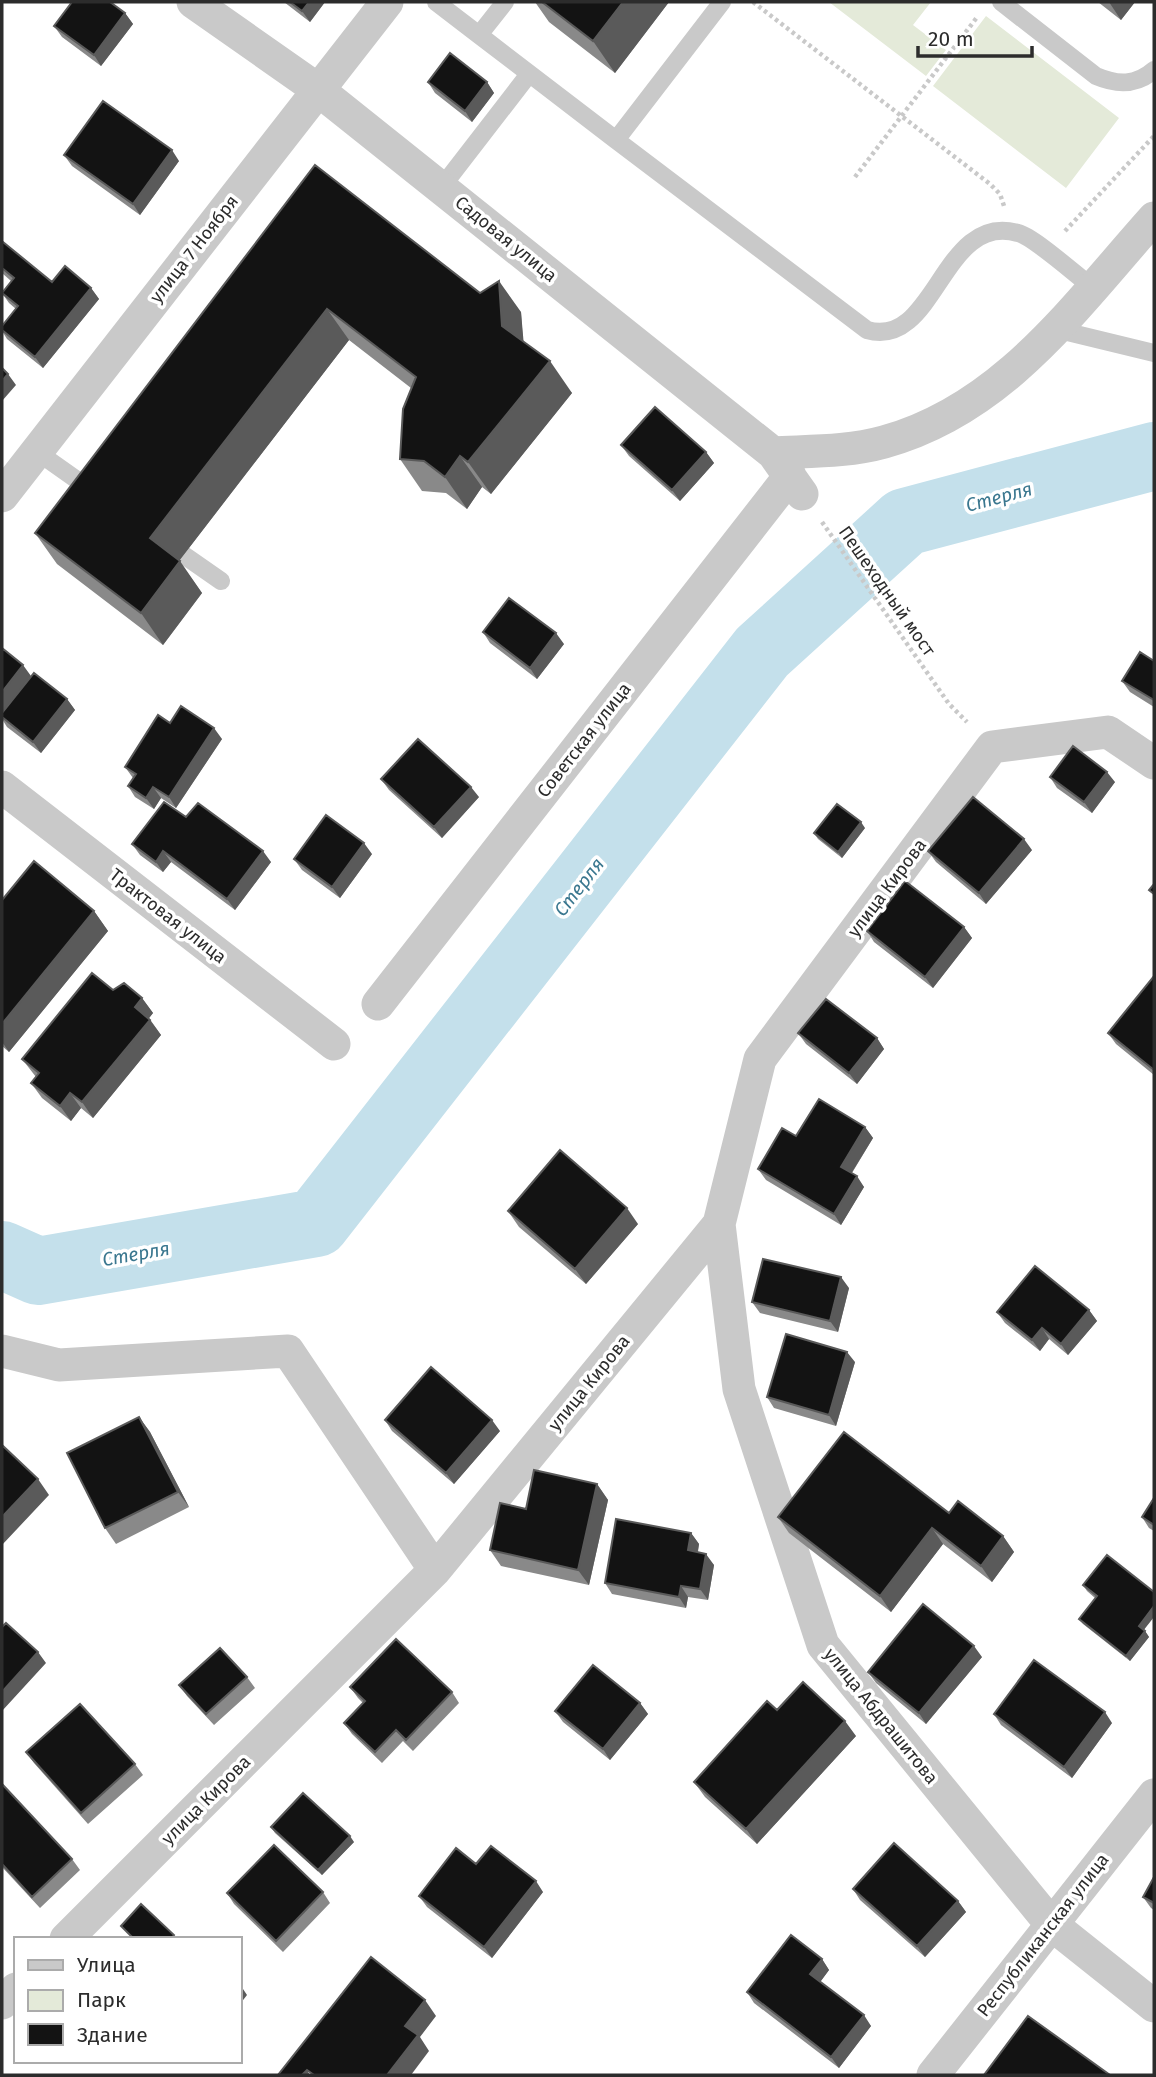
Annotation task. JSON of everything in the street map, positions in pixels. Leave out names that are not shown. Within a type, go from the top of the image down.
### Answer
[{"type":"street","name":"Садовая улица","points":[[193,2],[317,89],[788,474]]},
{"type":"street","name":"улица 7 Ноября","points":[[2,496],[387,2]]},
{"type":"street","points":[[788,474],[853,448],[924,429],[959,412],[996,387],[1055,329],[1154,218]]},
{"type":"street","name":"Советская улица","points":[[378,1004],[788,474]]},
{"type":"street","name":"улица Кирова","points":[[68,1937],[435,1570],[719,1224],[760,1059],[992,747],[1108,732],[1154,763]]},
{"type":"street","name":"Трактовая улица","points":[[2,787],[334,1044]]},
{"type":"street","name":"улица Абдрашитова","points":[[719,1224],[739,1389],[823,1644],[1051,1924],[1154,2006]]},
{"type":"street","points":[[2,1351],[59,1365],[288,1352],[435,1570]]},
{"type":"street","name":"Республиканская улица","points":[[933,2075],[1154,1795]]},
{"type":"lane","points":[[436,2],[856,323],[877,332],[905,326],[969,243],[981,235],[1006,231],[1020,233],[1092,287]]},
{"type":"lane","points":[[480,35],[505,2]]},
{"type":"lane","points":[[616,140],[723,2]]},
{"type":"lane","points":[[1001,2],[1104,79],[1125,83],[1140,80],[1154,70]]},
{"type":"lane","points":[[441,188],[530,74]]},
{"type":"lane","points":[[1055,329],[1154,354]]},
{"type":"lane","points":[[36,452],[113,505]]},
{"type":"lane","points":[[145,528],[221,581]]},
{"type":"path","points":[[753,2],[1000,194],[1006,231]]},
{"type":"path","points":[[855,177],[981,12]]},
{"type":"path","points":[[1045,252],[1154,136]]},
{"type":"path","name":"Пешеходный мост","points":[[788,474],[949,704]]},
{"type":"green space","points":[[829,2],[931,2],[913,25],[946,50],[926,76]]},
{"type":"green space","points":[[986,16],[1119,118],[1066,188],[933,86]]},
{"type":"building","points":[[72,2],[110,2],[125,13],[94,55],[54,26]]},
{"type":"building","points":[[290,2],[309,2],[302,11]]},
{"type":"building","points":[[542,2],[623,2],[593,41]]},
{"type":"building","points":[[450,53],[487,82],[465,111],[428,82]]},
{"type":"building","points":[[103,101],[172,150],[133,204],[64,155]]},
{"type":"building","points":[[315,165],[480,293],[499,281],[502,326],[550,361],[468,462],[460,456],[445,477],[424,461],[400,459],[403,409],[416,377],[327,309],[150,538],[180,561],[141,613],[35,533]]},
{"type":"building","points":[[3,242],[52,282],[65,266],[91,288],[35,357],[2,330],[2,326],[18,306],[2,293],[14,278],[2,268]]},
{"type":"building","points":[[2,368],[8,374],[2,381]]},
{"type":"building","points":[[655,407],[706,452],[672,490],[621,445]]},
{"type":"building","points":[[509,598],[556,633],[530,668],[483,632]]},
{"type":"building","points":[[2,648],[23,665],[2,692]]},
{"type":"building","points":[[1140,652],[1154,661],[1154,700],[1122,681]]},
{"type":"building","points":[[34,673],[67,699],[33,742],[2,717],[2,713]]},
{"type":"building","points":[[181,706],[214,728],[169,797],[153,787],[146,798],[128,786],[136,774],[125,767],[158,715],[170,723]]},
{"type":"building","points":[[418,739],[471,787],[434,827],[381,779]]},
{"type":"building","points":[[1073,746],[1107,772],[1084,802],[1050,777]]},
{"type":"building","points":[[973,797],[1024,839],[979,893],[928,851]]},
{"type":"building","points":[[164,802],[186,817],[198,803],[263,851],[227,899],[163,851],[156,862],[132,844]]},
{"type":"building","points":[[837,804],[861,822],[838,852],[814,833]]},
{"type":"building","points":[[326,815],[364,843],[332,887],[294,859]]},
{"type":"building","points":[[34,861],[94,911],[2,1024],[2,900]]},
{"type":"building","points":[[905,881],[964,927],[925,977],[867,931]]},
{"type":"building","points":[[92,973],[113,990],[124,983],[142,998],[135,1007],[150,1020],[82,1102],[70,1093],[60,1106],[31,1083],[39,1073],[22,1059]]},
{"type":"building","points":[[1154,976],[1154,1070],[1108,1033]]},
{"type":"building","points":[[826,999],[877,1038],[849,1073],[798,1033]]},
{"type":"building","points":[[819,1099],[865,1127],[841,1167],[857,1176],[834,1214],[758,1169],[782,1128],[796,1136]]},
{"type":"building","points":[[560,1150],[627,1208],[575,1269],[508,1211]]},
{"type":"building","points":[[763,1259],[841,1277],[830,1321],[752,1302]]},
{"type":"building","points":[[1035,1266],[1089,1310],[1061,1344],[1042,1328],[1032,1340],[997,1312]]},
{"type":"building","points":[[786,1334],[847,1352],[829,1415],[767,1397]]},
{"type":"building","points":[[431,1367],[492,1420],[446,1473],[385,1420]]},
{"type":"building","points":[[139,1417],[178,1492],[105,1528],[67,1453]]},
{"type":"building","points":[[844,1432],[949,1513],[958,1501],[1003,1536],[981,1566],[932,1528],[880,1596],[778,1517]]},
{"type":"building","points":[[2,1445],[38,1479],[2,1517]]},
{"type":"building","points":[[534,1470],[597,1484],[578,1570],[490,1550],[500,1503],[526,1509]]},
{"type":"building","points":[[1154,1498],[1154,1525],[1142,1517]]},
{"type":"building","points":[[616,1519],[691,1533],[688,1550],[706,1554],[700,1589],[681,1586],[679,1597],[605,1583]]},
{"type":"building","points":[[1107,1555],[1154,1592],[1154,1606],[1139,1626],[1145,1631],[1126,1656],[1079,1619],[1097,1596],[1083,1585]]},
{"type":"building","points":[[923,1604],[974,1646],[919,1713],[868,1672]]},
{"type":"building","points":[[6,1623],[38,1652],[2,1692],[2,1627]]},
{"type":"building","points":[[396,1639],[452,1692],[406,1740],[396,1730],[375,1752],[344,1723],[365,1701],[350,1687]]},
{"type":"building","points":[[220,1648],[247,1677],[206,1714],[179,1685]]},
{"type":"building","points":[[1034,1660],[1105,1712],[1064,1767],[994,1714]]},
{"type":"building","points":[[593,1665],[640,1703],[603,1749],[555,1711]]},
{"type":"building","points":[[803,1682],[845,1721],[746,1829],[694,1782],[767,1701],[777,1710]]},
{"type":"building","points":[[80,1704],[135,1764],[81,1813],[26,1752]]},
{"type":"building","points":[[2,1784],[72,1859],[32,1897],[2,1864]]},
{"type":"building","points":[[303,1793],[350,1836],[318,1870],[271,1827]]},
{"type":"building","points":[[894,1843],[958,1901],[917,1946],[853,1889]]},
{"type":"building","points":[[274,1845],[323,1892],[276,1941],[227,1893]]},
{"type":"building","points":[[491,1846],[536,1881],[484,1947],[419,1896],[456,1848],[476,1864]]},
{"type":"building","points":[[1154,1877],[1154,1903],[1143,1897]]},
{"type":"building","points":[[141,1904],[174,1935],[132,1937],[121,1926]]},
{"type":"building","points":[[791,1935],[822,1959],[810,1974],[864,2015],[831,2057],[747,1992]]},
{"type":"building","points":[[371,1957],[425,2000],[405,2026],[418,2035],[387,2075],[314,2075],[307,2070],[302,2075],[278,2075]]},
{"type":"building","points":[[1028,2016],[1110,2075],[984,2075]]},
{"type":"waterway","name":"Стерля","points":[[2,1255],[38,1271],[316,1223],[762,652],[905,522],[1154,456]]}]
